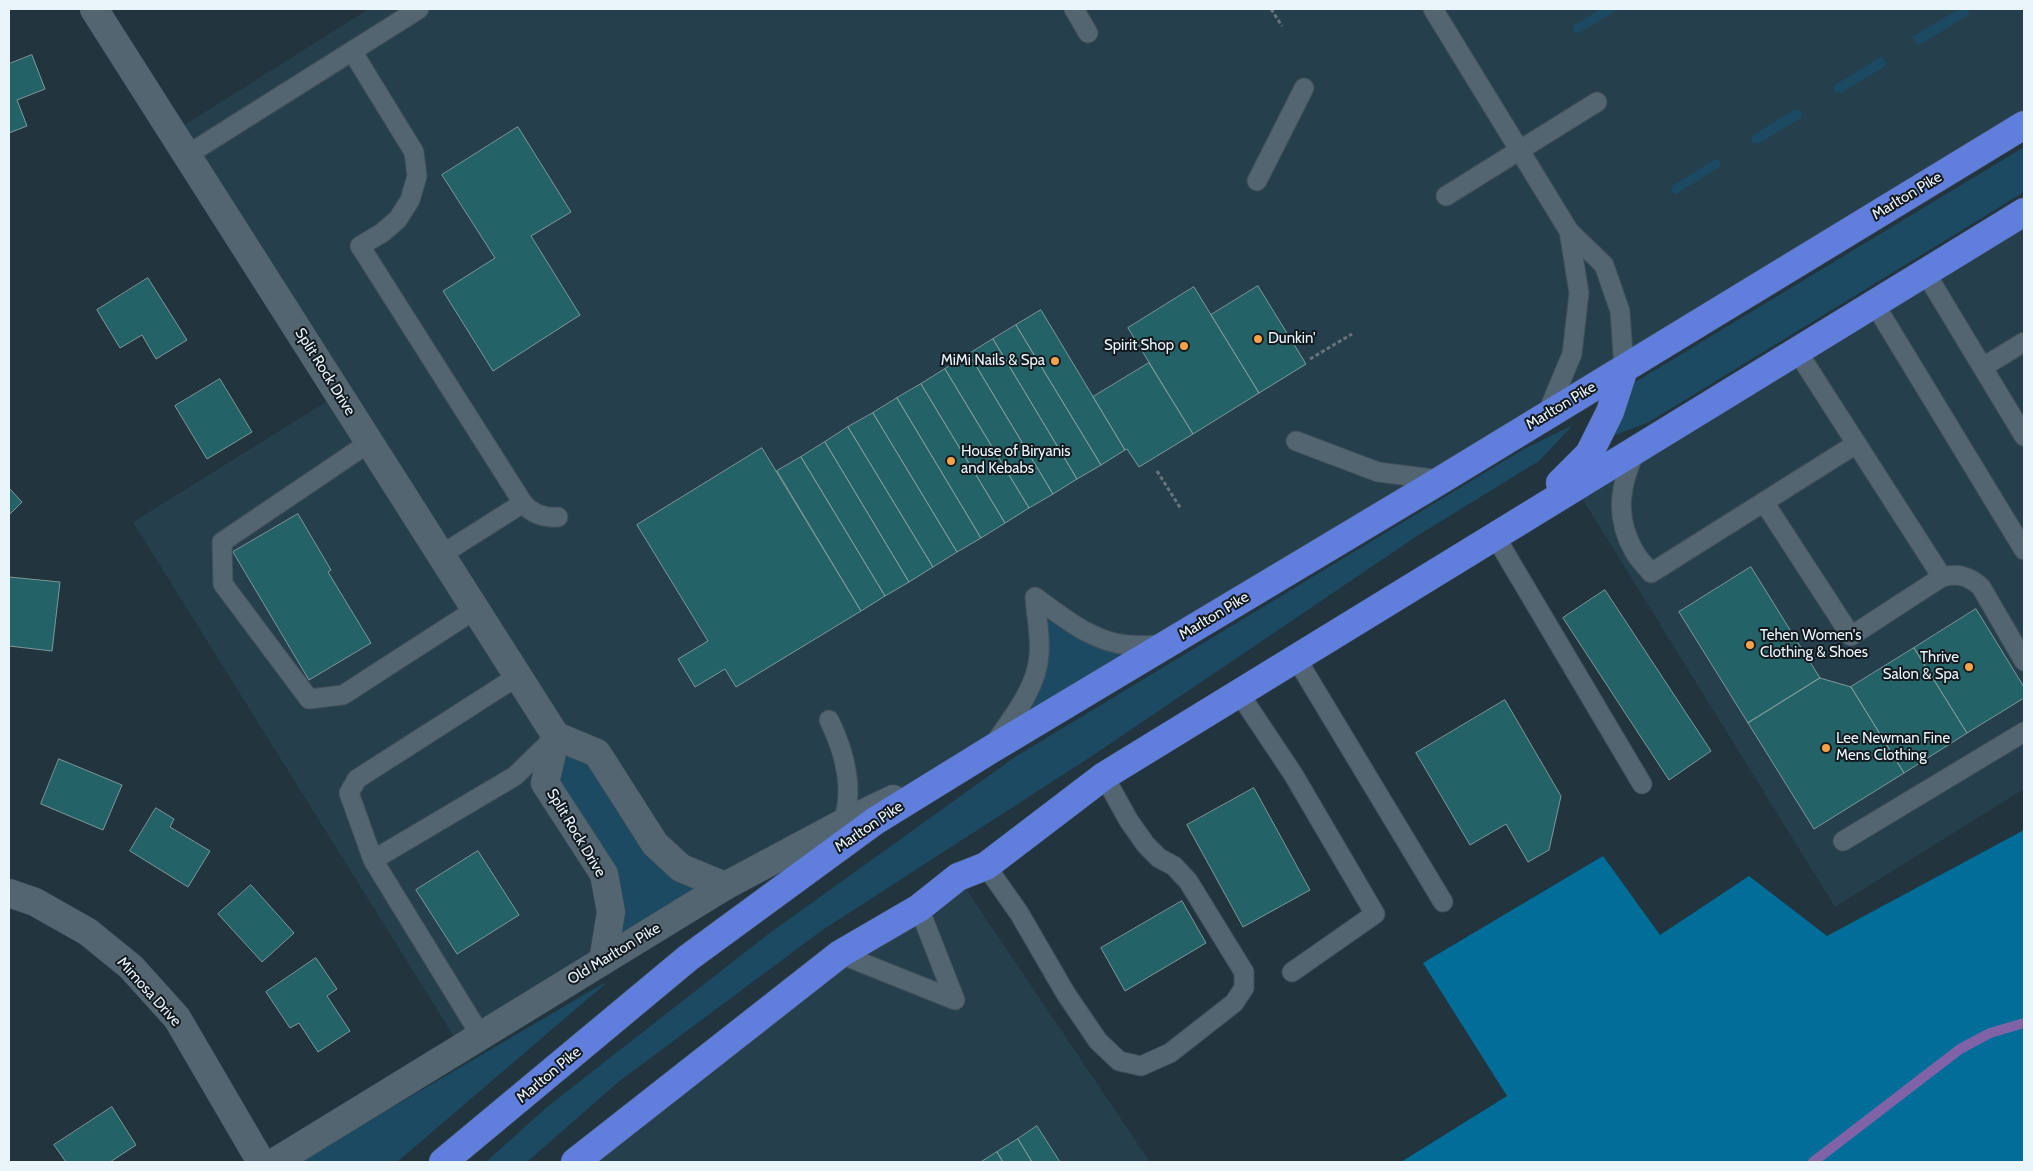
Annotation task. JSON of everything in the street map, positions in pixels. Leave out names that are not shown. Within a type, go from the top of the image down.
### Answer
[{"type":"highway","name":"Marlton Pike","points":[[442,1162],[688,958],[875,821],[964,765],[1441,480],[2024,125]]},
{"type":"highway","points":[[575,1162],[840,954],[919,908],[958,877],[986,866],[1104,776],[2024,212]]},
{"type":"highway","points":[[1527,516],[1589,454],[1610,412],[1624,369]]},
{"type":"street","name":"Split Rock Drive","points":[[94,9],[556,736],[545,783],[604,874],[611,912],[604,961]]},
{"type":"street","points":[[556,736],[597,753],[655,844],[681,868],[725,886]]},
{"type":"street","name":"Old Marlton Pike","points":[[275,1162],[725,886],[843,823],[964,765]]},
{"type":"street","name":"Mimosa Drive","points":[[9,893],[35,902],[88,932],[131,967],[177,1018],[261,1162]]},
{"type":"lane","points":[[187,155],[418,9]]},
{"type":"lane","points":[[1074,9],[1088,33]]},
{"type":"lane","points":[[1433,9],[1569,231],[1604,265],[1620,311],[1624,369]]},
{"type":"lane","points":[[352,51],[414,152],[417,176],[410,200],[398,219],[382,233],[360,246],[522,503],[529,511],[538,515],[558,518]]},
{"type":"lane","points":[[1257,180],[1304,88]]},
{"type":"lane","points":[[1446,196],[1597,102]]},
{"type":"lane","points":[[1547,414],[1572,354],[1579,293],[1569,231]]},
{"type":"lane","points":[[1925,272],[2024,436]]},
{"type":"lane","points":[[1874,303],[2024,550]]},
{"type":"lane","points":[[1983,367],[2024,342]]},
{"type":"lane","points":[[1797,351],[1942,578]]},
{"type":"lane","points":[[1296,441],[1378,472],[1441,480]]},
{"type":"lane","points":[[370,442],[222,542],[223,584],[309,698],[343,695],[476,609]]},
{"type":"lane","points":[[1637,449],[1625,474],[1621,500],[1624,527],[1634,552],[1651,573],[1856,444]]},
{"type":"lane","points":[[1764,502],[1851,636],[1942,578],[1953,575],[1963,576],[1973,580],[1981,587],[2024,661]]},
{"type":"lane","points":[[441,555],[522,503]]},
{"type":"lane","points":[[1495,536],[1642,784]]},
{"type":"lane","points":[[990,750],[1019,708],[1033,679],[1039,655],[1035,597],[1082,630],[1100,638],[1126,645],[1167,645]]},
{"type":"lane","points":[[1296,658],[1443,902]]},
{"type":"lane","points":[[481,1036],[373,860],[350,793],[357,780],[518,676]]},
{"type":"lane","points":[[1239,693],[1293,774],[1375,914],[1292,972]]},
{"type":"lane","points":[[824,858],[843,823],[846,809],[847,774],[840,742],[830,720]]},
{"type":"lane","points":[[1844,841],[2024,732]]},
{"type":"lane","points":[[373,860],[514,776],[556,736]]},
{"type":"lane","points":[[986,866],[1019,913],[1066,994],[1098,1041],[1119,1061],[1141,1066],[1170,1053],[1234,1003],[1244,988],[1244,972],[1188,881],[1174,866],[1159,858],[1146,845],[1128,822],[1104,776]]},
{"type":"lane","points":[[840,954],[955,1000],[919,908]]},
{"type":"path","points":[[1271,9],[1282,26]]},
{"type":"path","points":[[1310,359],[1352,334]]},
{"type":"path","points":[[1157,472],[1181,510]]},
{"type":"shaded area","points":[[369,9],[2024,9],[2024,125],[1167,645],[725,886],[604,874],[603,961],[461,1048],[133,522],[339,394],[173,132]]},
{"type":"shaded area","points":[[1601,9],[1619,9],[1579,33],[1573,32],[1574,25]]},
{"type":"shaded area","points":[[1959,9],[1967,9],[1970,14],[1918,46],[1912,37]]},
{"type":"shaded area","points":[[1882,56],[1887,65],[1841,93],[1835,92],[1833,89],[1835,85]]},
{"type":"shaded area","points":[[1795,109],[1801,111],[1801,118],[1758,144],[1752,143],[1752,136]]},
{"type":"shaded area","points":[[2024,147],[2024,192],[1649,422],[1607,438],[1632,384]]},
{"type":"shaded area","points":[[1717,159],[1721,163],[1720,167],[1676,194],[1672,192],[1672,186]]},
{"type":"shaded area","points":[[2024,212],[2024,789],[1835,907],[1575,487]]},
{"type":"shaded area","points":[[1573,425],[1539,461],[1417,536],[1092,756],[821,931],[617,1083],[527,1162],[486,1162],[547,1107],[767,935],[1015,757],[1524,449]]},
{"type":"shaded area","points":[[1035,597],[1082,630],[1167,645],[990,750],[1033,679]]},
{"type":"shaded area","points":[[556,736],[597,753],[655,844],[725,886],[603,961],[611,912],[545,783]]},
{"type":"shaded area","points":[[2024,830],[2024,1162],[1401,1162],[1507,1096],[1423,963],[1603,856],[1660,935],[1749,876],[1827,936]]},
{"type":"shaded area","points":[[958,877],[1150,1162],[575,1162]]},
{"type":"shaded area","points":[[604,983],[397,1162],[299,1162]]},
{"type":"building","points":[[32,55],[45,89],[17,100],[27,126],[9,133],[9,64]]},
{"type":"building","points":[[518,127],[571,212],[531,236],[580,315],[493,371],[443,291],[495,258],[442,175]]},
{"type":"building","points":[[148,278],[187,340],[156,359],[142,335],[120,348],[97,310]]},
{"type":"building","name":"Dunkin'","points":[[1258,286],[1306,364],[1259,393],[1211,315]]},
{"type":"building","name":"Spirit Shop","points":[[1194,287],[1259,393],[1193,434],[1128,328]]},
{"type":"building","name":"MiMi Nails & Spa","points":[[1041,310],[1125,450],[1101,465],[1016,325]]},
{"type":"building","points":[[1016,325],[1101,465],[1077,479],[993,339]]},
{"type":"building","points":[[993,339],[1077,479],[1053,494],[969,354]]},
{"type":"building","points":[[969,354],[1053,494],[1029,508],[945,369]]},
{"type":"building","points":[[1149,363],[1193,434],[1139,467],[1127,449],[1125,450],[1093,397]]},
{"type":"building","points":[[945,369],[1029,508],[1005,523],[921,384]]},
{"type":"building","points":[[220,379],[252,432],[207,459],[175,406]]},
{"type":"building","name":"House of Biryanis and Kebabs","points":[[921,384],[1005,523],[981,538],[897,398]]},
{"type":"building","points":[[897,398],[981,538],[957,552],[873,413]]},
{"type":"building","points":[[873,413],[957,552],[933,567],[848,427]]},
{"type":"building","points":[[848,427],[933,567],[909,582],[825,442]]},
{"type":"building","points":[[825,442],[909,582],[885,596],[801,457]]},
{"type":"building","points":[[762,448],[861,611],[736,687],[725,669],[695,687],[678,659],[708,641],[637,525]]},
{"type":"building","points":[[801,457],[885,596],[861,611],[777,471]]},
{"type":"building","points":[[9,488],[22,502],[9,515]]},
{"type":"building","points":[[298,514],[331,570],[328,572],[371,643],[309,680],[233,552]]},
{"type":"building","name":"Tehen Women's Clothing & Shoes","points":[[1751,567],[1820,678],[1748,723],[1679,612]]},
{"type":"building","points":[[9,577],[60,582],[52,651],[9,646]]},
{"type":"building","points":[[1605,590],[1711,751],[1669,780],[1563,618]]},
{"type":"building","name":"Thrive Salon & Spa","points":[[1976,609],[2024,687],[2024,698],[1967,733],[1914,648]]},
{"type":"building","points":[[1914,648],[1967,733],[1904,773],[1851,687]]},
{"type":"building","name":"Lee Newman Fine Mens Clothing","points":[[1820,678],[1851,687],[1904,773],[1814,829],[1748,723]]},
{"type":"building","points":[[1505,700],[1561,796],[1549,850],[1528,862],[1506,824],[1470,845],[1416,753]]},
{"type":"building","points":[[59,759],[122,785],[103,830],[41,804]]},
{"type":"building","points":[[1254,788],[1310,890],[1243,927],[1187,825]]},
{"type":"building","points":[[156,808],[174,819],[170,827],[210,851],[188,887],[130,851]]},
{"type":"building","points":[[478,851],[519,915],[457,954],[416,890]]},
{"type":"building","points":[[251,885],[294,933],[262,962],[218,914]]},
{"type":"building","points":[[1182,901],[1206,943],[1125,991],[1101,948]]},
{"type":"building","points":[[316,958],[337,989],[327,996],[350,1031],[318,1052],[299,1023],[290,1028],[266,992]]},
{"type":"building","points":[[112,1107],[136,1145],[110,1162],[66,1162],[54,1145]]},
{"type":"building","points":[[1037,1126],[1060,1162],[1032,1162],[1018,1139]]},
{"type":"building","points":[[1018,1139],[1032,1162],[1003,1162],[997,1152]]},
{"type":"building","points":[[997,1152],[1003,1162],[981,1162]]},
{"type":"waterway","points":[[1813,1162],[1960,1049],[1990,1033],[2024,1023]]},
{"type":"place","name":"Dunkin'","points":[[1258,339]]},
{"type":"place","name":"Spirit Shop","points":[[1184,346]]},
{"type":"place","name":"MiMi Nails & Spa","points":[[1055,361]]},
{"type":"place","name":"House of Biryanis and Kebabs","points":[[951,461]]},
{"type":"place","name":"Tehen Women's Clothing & Shoes","points":[[1750,645]]},
{"type":"place","name":"Thrive Salon & Spa","points":[[1969,667]]},
{"type":"place","name":"Lee Newman Fine Mens Clothing","points":[[1826,748]]}]
